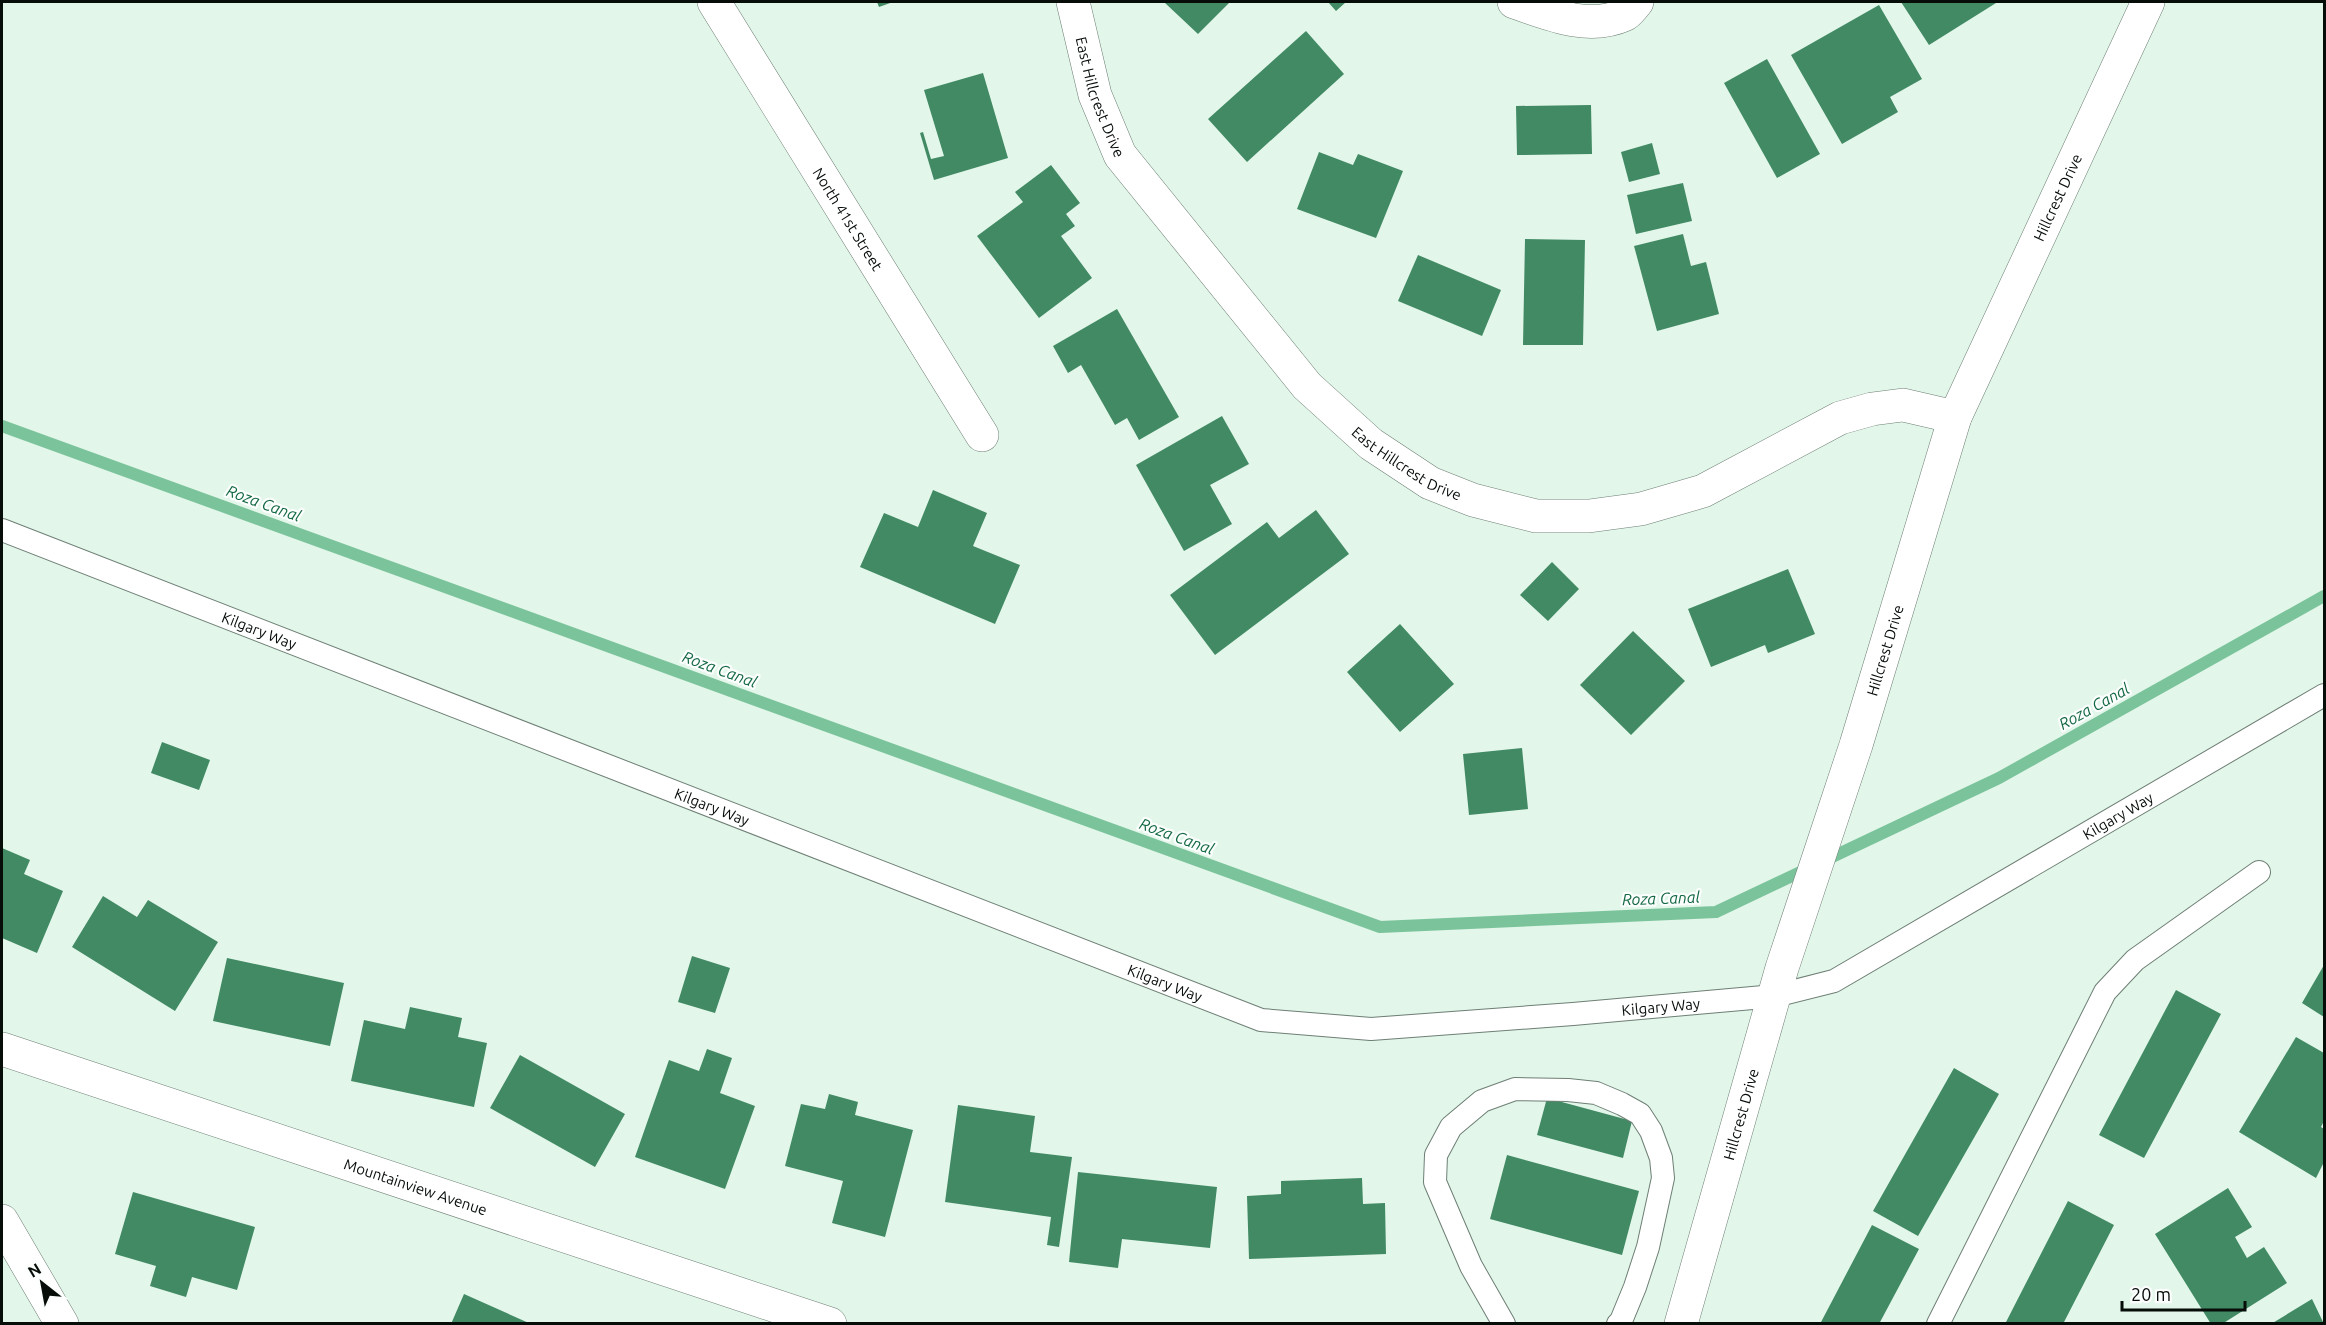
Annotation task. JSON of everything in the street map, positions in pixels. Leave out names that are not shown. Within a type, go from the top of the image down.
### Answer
[{"type":"street","name":"North 41st Street","points":[[714,2],[982,435]]},
{"type":"street","name":"East Hillcrest Drive","points":[[1073,2],[1095,95],[1120,155],[1307,386],[1371,444],[1430,483],[1473,500],[1536,516],[1590,516],[1641,509],[1703,490],[1840,418],[1872,409],[1903,405],[1955,417]]},
{"type":"street","points":[[1514,2],[1551,15],[1591,23],[1626,14],[1637,2]]},
{"type":"street","name":"Hillcrest Drive","points":[[1681,1323],[1779,982],[1856,745],[1955,417],[2148,2]]},
{"type":"street","name":"Mountainview Avenue","points":[[2,1049],[826,1323]]},
{"type":"street","points":[[2,1221],[62,1323]]},
{"type":"lane","name":"Kilgary Way","points":[[2,530],[1260,1020],[1371,1029],[1573,1014],[1779,982],[1834,981],[2325,694]]},
{"type":"lane","points":[[1938,1323],[2105,992],[2135,960],[2259,872]]},
{"type":"lane","points":[[1504,1323],[1471,1266],[1435,1182],[1436,1155],[1451,1127],[1482,1101],[1515,1089],[1568,1090],[1596,1094],[1623,1104],[1640,1114],[1651,1131],[1661,1158],[1663,1178],[1648,1247],[1635,1287],[1621,1321],[1618,1323]]},
{"type":"building","points":[[877,2],[893,2],[879,7]]},
{"type":"building","points":[[1164,2],[1230,2],[1198,34]]},
{"type":"building","points":[[1328,2],[1346,2],[1336,11]]},
{"type":"building","points":[[1901,2],[1995,2],[1996,3],[1929,45]]},
{"type":"building","points":[[1879,5],[1922,79],[1890,97],[1898,112],[1842,144],[1791,55]]},
{"type":"building","points":[[1306,31],[1344,74],[1247,162],[1208,119]]},
{"type":"building","points":[[1767,59],[1820,154],[1777,178],[1724,83]]},
{"type":"building","points":[[983,73],[1008,158],[934,180],[920,133],[923,132],[931,159],[944,156],[924,90]]},
{"type":"building","points":[[1591,105],[1592,154],[1517,155],[1516,106]]},
{"type":"building","points":[[1652,143],[1660,174],[1629,182],[1621,152]]},
{"type":"building","points":[[1319,152],[1353,165],[1358,154],[1403,171],[1376,238],[1297,209]]},
{"type":"building","points":[[1051,165],[1080,203],[1066,214],[1075,226],[1061,236],[1092,278],[1039,318],[977,236],[1023,202],[1015,192]]},
{"type":"building","points":[[1683,183],[1692,221],[1636,234],[1627,195]]},
{"type":"building","points":[[1683,234],[1691,266],[1706,262],[1719,314],[1657,331],[1634,246]]},
{"type":"building","points":[[1525,239],[1585,240],[1583,345],[1523,345]]},
{"type":"building","points":[[1418,255],[1501,290],[1482,336],[1398,301]]},
{"type":"building","points":[[1117,309],[1179,417],[1139,440],[1127,418],[1115,425],[1081,365],[1068,373],[1053,346]]},
{"type":"building","points":[[1222,416],[1249,464],[1210,485],[1232,524],[1184,551],[1136,465]]},
{"type":"building","points":[[933,490],[987,513],[973,546],[1020,565],[995,624],[860,567],[884,513],[918,527]]},
{"type":"building","points":[[1316,510],[1349,554],[1215,655],[1170,595],[1267,522],[1279,538]]},
{"type":"building","points":[[1552,562],[1579,589],[1548,621],[1520,595]]},
{"type":"building","points":[[1788,569],[1815,634],[1768,653],[1765,645],[1711,667],[1688,609]]},
{"type":"building","points":[[1400,624],[1454,684],[1400,732],[1347,672]]},
{"type":"building","points":[[1633,631],[1685,681],[1631,735],[1580,685]]},
{"type":"building","points":[[162,742],[210,760],[199,790],[151,773]]},
{"type":"building","points":[[1522,748],[1528,809],[1469,815],[1463,754]]},
{"type":"building","points":[[2,848],[30,860],[24,874],[63,891],[37,953],[2,938]]},
{"type":"building","points":[[103,896],[137,917],[148,900],[218,942],[175,1011],[72,947]]},
{"type":"building","points":[[692,956],[730,968],[715,1013],[678,1002]]},
{"type":"building","points":[[227,958],[344,983],[330,1046],[213,1021]]},
{"type":"building","points":[[2324,965],[2324,1017],[2302,1003]]},
{"type":"building","points":[[2176,990],[2221,1014],[2144,1158],[2099,1135]]},
{"type":"building","points":[[410,1007],[462,1018],[458,1037],[487,1043],[474,1107],[351,1081],[364,1020],[405,1029]]},
{"type":"building","points":[[2296,1037],[2324,1053],[2324,1121],[2321,1127],[2324,1129],[2324,1162],[2316,1178],[2239,1132]]},
{"type":"building","points":[[707,1049],[732,1058],[720,1093],[755,1106],[725,1189],[635,1157],[669,1060],[699,1071]]},
{"type":"building","points":[[520,1055],[625,1114],[595,1167],[490,1108]]},
{"type":"building","points":[[1954,1068],[1999,1094],[1918,1236],[1873,1211]]},
{"type":"building","points":[[829,1094],[858,1102],[855,1115],[913,1130],[885,1237],[832,1223],[843,1181],[785,1166],[801,1104],[825,1109]]},
{"type":"building","points":[[1547,1098],[1632,1121],[1623,1158],[1537,1135]]},
{"type":"building","points":[[958,1105],[1035,1116],[1030,1152],[1072,1157],[1059,1247],[1047,1245],[1051,1217],[945,1202]]},
{"type":"building","points":[[1507,1155],[1639,1191],[1622,1255],[1490,1219]]},
{"type":"building","points":[[1078,1172],[1217,1187],[1210,1248],[1122,1239],[1118,1268],[1069,1262]]},
{"type":"building","points":[[1362,1178],[1363,1204],[1385,1203],[1386,1254],[1249,1259],[1247,1196],[1281,1194],[1281,1181]]},
{"type":"building","points":[[2228,1188],[2252,1227],[2235,1237],[2247,1258],[2264,1247],[2287,1283],[2222,1324],[2211,1324],[2155,1234]]},
{"type":"building","points":[[133,1192],[255,1227],[237,1290],[192,1277],[186,1297],[150,1286],[156,1266],[115,1254]]},
{"type":"building","points":[[2068,1201],[2114,1225],[2063,1324],[2005,1324]]},
{"type":"building","points":[[1872,1225],[1919,1249],[1879,1324],[1820,1324]]},
{"type":"building","points":[[464,1294],[531,1324],[451,1324]]},
{"type":"building","points":[[2312,1299],[2324,1324],[2271,1324]]},
{"type":"waterway","name":"Roza Canal","points":[[2,426],[1380,927],[1716,912],[1999,778],[2324,596]]}]
